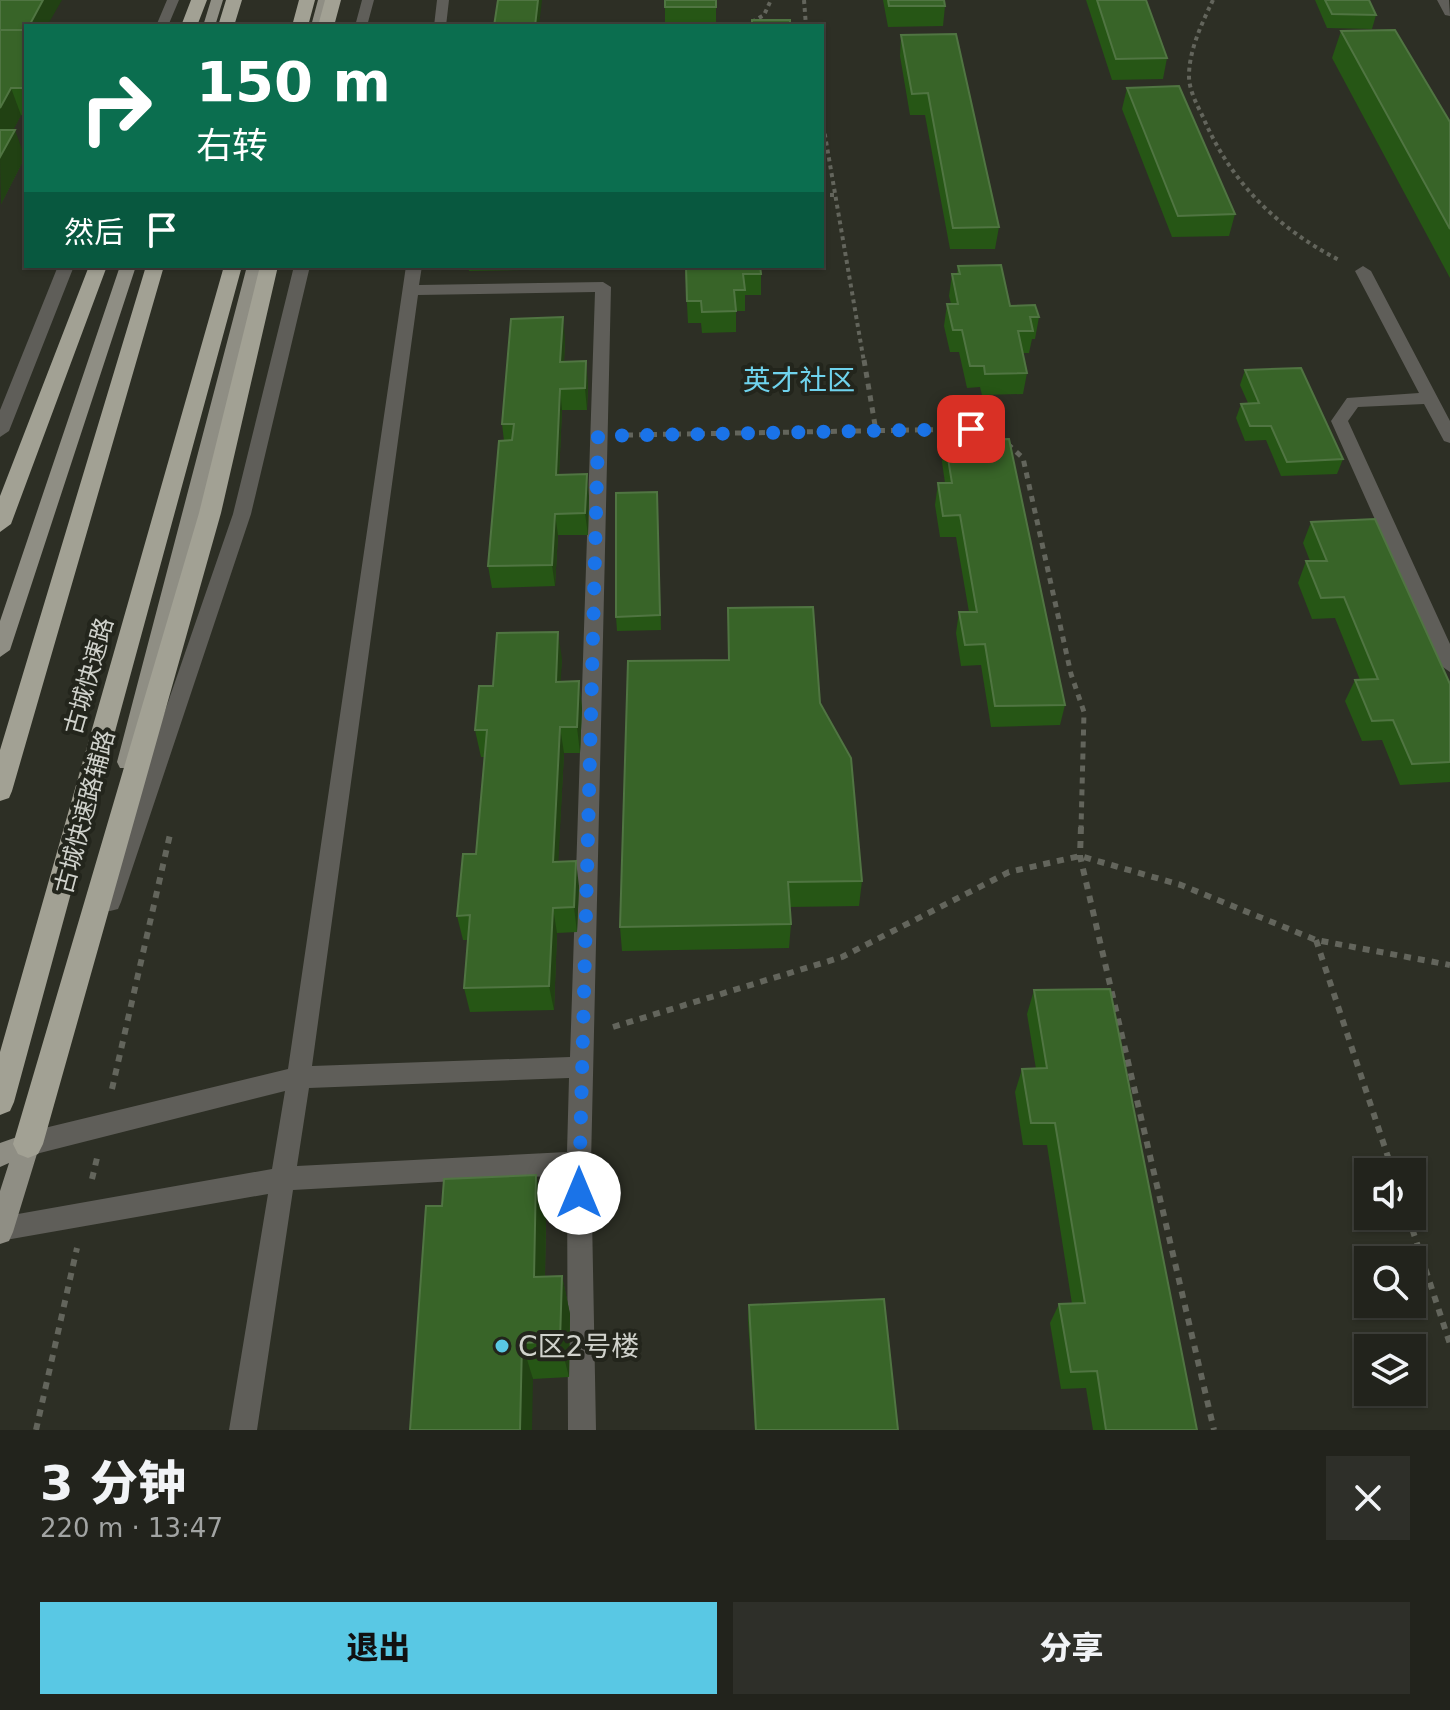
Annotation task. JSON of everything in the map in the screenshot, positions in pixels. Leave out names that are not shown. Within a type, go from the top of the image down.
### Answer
[{"type":"highway","points":[[190,24],[199,0]]},
{"type":"highway","points":[[227,24],[234,0]]},
{"type":"highway","points":[[301,24],[307,0]]},
{"type":"highway","points":[[327,24],[333,0]]},
{"type":"highway","points":[[0,524],[97,268]]},
{"type":"highway","points":[[0,791],[154,268]]},
{"type":"highway","name":"古城快速路","points":[[0,1102],[232,268]]},
{"type":"highway","points":[[28,1144],[210,513],[269,268]]},
{"type":"main road","points":[[210,24],[217,0]]},
{"type":"main road","points":[[318,24],[324,0]]},
{"type":"main road","points":[[0,650],[127,268]]},
{"type":"main road","name":"古城快速路辅路","points":[[0,1230],[28,1144],[254,268]]},
{"type":"main road","points":[[0,1155],[28,1144]]},
{"type":"street","points":[[163,24],[173,0]]},
{"type":"street","points":[[362,24],[368,0]]},
{"type":"street","points":[[440,24],[443,0]]},
{"type":"street","points":[[1443,0],[1450,12]]},
{"type":"street","points":[[0,431],[65,268]]},
{"type":"street","points":[[28,1144],[242,514],[302,268]]},
{"type":"street","points":[[243,1430],[299,1077],[414,268]]},
{"type":"street","points":[[1363,271],[1450,437]]},
{"type":"street","points":[[412,290],[603,287],[579,1163],[582,1430]]},
{"type":"street","points":[[1430,398],[1353,402],[1339,421],[1450,665]]},
{"type":"street","points":[[28,1144],[299,1077],[581,1067]]},
{"type":"street","points":[[0,1230],[284,1179],[579,1163]]},
{"type":"path","points":[[748,24],[764,15],[771,0]]},
{"type":"path","points":[[804,0],[806,24]]},
{"type":"path","points":[[1213,0],[1202,23],[1188,78],[1205,124],[1246,195],[1311,247],[1363,271]]},
{"type":"path","points":[[824,130],[876,431]]},
{"type":"path","points":[[824,195],[835,195]]},
{"type":"path","points":[[598,436],[971,429],[1001,438],[1023,458],[1071,674],[1084,712],[1080,856],[1214,1430]]},
{"type":"path","points":[[36,1430],[173,820]]},
{"type":"path","points":[[582,1037],[842,957],[1009,872],[1080,856],[1181,885],[1316,940],[1450,965]]},
{"type":"path","points":[[1316,940],[1388,1158]]},
{"type":"path","points":[[1413,1230],[1450,1344]]},
{"type":"building","points":[[0,0],[43,0],[30,24],[24,24],[24,30],[0,30]]},
{"type":"building","points":[[498,0],[538,0],[535,24],[494,24]]},
{"type":"building","points":[[665,0],[716,0],[716,7],[665,7]]},
{"type":"building","points":[[888,0],[944,0],[945,6],[889,6]]},
{"type":"building","points":[[1097,0],[1146,0],[1167,58],[1116,59]]},
{"type":"building","points":[[1325,0],[1369,0],[1376,15],[1332,14]]},
{"type":"building","points":[[752,20],[790,20],[790,24],[752,24]]},
{"type":"building","points":[[0,30],[24,30],[24,88],[11,88],[0,108]]},
{"type":"building","points":[[1395,30],[1450,122],[1450,229],[1341,31]]},
{"type":"building","points":[[956,34],[999,227],[953,228],[928,93],[912,94],[901,35]]},
{"type":"building","points":[[1179,86],[1235,214],[1178,216],[1127,88]]},
{"type":"building","points":[[0,130],[15,130],[0,157]]},
{"type":"building","points":[[1001,265],[1010,306],[1035,305],[1039,317],[1030,317],[1033,331],[1018,331],[1027,373],[985,374],[984,366],[970,366],[962,330],[953,330],[947,304],[958,304],[952,274],[960,274],[958,266]]},
{"type":"building","points":[[686,268],[760,268],[761,274],[743,274],[745,290],[734,290],[736,311],[702,312],[701,301],[687,301]]},
{"type":"building","points":[[563,317],[560,362],[586,361],[585,388],[560,389],[556,475],[587,474],[585,513],[555,514],[552,565],[488,566],[499,441],[512,440],[514,424],[502,424],[511,319]]},
{"type":"building","points":[[1301,368],[1343,459],[1287,462],[1271,426],[1250,426],[1241,404],[1259,403],[1245,370]]},
{"type":"building","points":[[1009,439],[1065,705],[995,706],[985,644],[965,645],[959,612],[977,612],[960,515],[943,516],[938,483],[952,483],[945,440]]},
{"type":"building","points":[[657,492],[660,615],[616,617],[616,493]]},
{"type":"building","points":[[1375,519],[1450,684],[1450,762],[1412,764],[1393,720],[1372,721],[1355,680],[1378,679],[1344,597],[1321,598],[1306,561],[1327,561],[1311,522]]},
{"type":"building","points":[[813,607],[820,703],[851,758],[862,881],[788,882],[791,924],[620,927],[628,661],[729,660],[728,608]]},
{"type":"building","points":[[558,632],[556,682],[579,681],[577,727],[560,727],[553,862],[576,861],[574,907],[553,908],[549,986],[464,988],[470,915],[457,916],[463,854],[476,854],[487,730],[475,730],[479,686],[493,686],[497,633]]},
{"type":"building","points":[[1110,989],[1197,1430],[1106,1430],[1097,1371],[1071,1372],[1059,1304],[1085,1303],[1055,1123],[1031,1123],[1022,1069],[1047,1068],[1034,990]]},
{"type":"building","name":"C区2号楼","points":[[536,1175],[534,1277],[562,1276],[560,1341],[522,1343],[520,1430],[410,1430],[426,1206],[442,1206],[444,1179]]},
{"type":"building","points":[[884,1299],[898,1430],[756,1430],[749,1305]]},
{"type":"place","name":"C区2号楼","points":[[502,1346]]},
{"type":"district","name":"英才社区","points":[[799,380]]},
{"type":"route","points":[[579,1193],[598,436],[971,429]]}]
